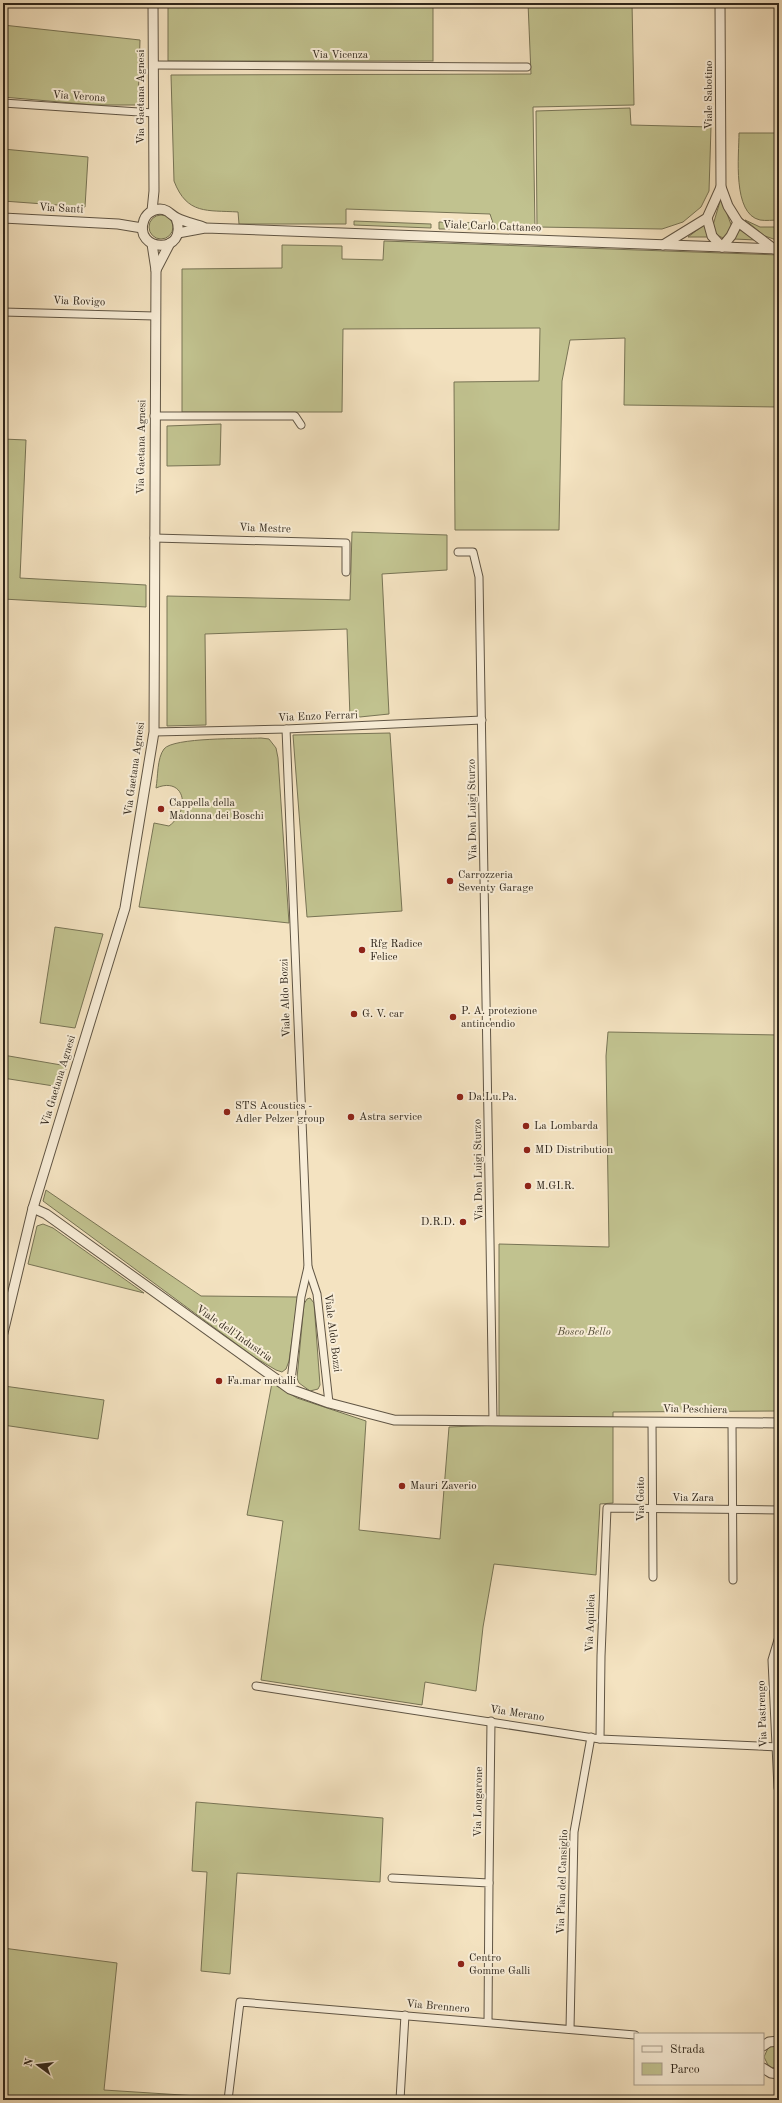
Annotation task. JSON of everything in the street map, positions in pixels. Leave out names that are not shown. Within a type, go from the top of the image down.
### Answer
[{"type":"street","name":"Via Gaetana Agnesi","points":[[152,211],[154,191],[153,3]]},
{"type":"street","name":"Viale Sabotino","points":[[720,3],[721,187]]},
{"type":"street","name":"Via Vicenza","points":[[153,65],[527,66]]},
{"type":"street","name":"Via Verona","points":[[3,103],[154,113]]},
{"type":"street","points":[[663,245],[707,218],[721,187]]},
{"type":"street","points":[[721,187],[728,206],[738,222],[776,249]]},
{"type":"street","points":[[154,191],[165,210],[176,218],[178,233],[170,243],[161,246],[152,244],[145,237],[143,224],[152,211],[165,210]]},
{"type":"street","name":"Via Santi","points":[[3,218],[143,224]]},
{"type":"street","name":"Viale Carlo Cattaneo","points":[[176,218],[205,228]]},
{"type":"street","points":[[707,218],[712,236],[722,247],[731,236],[738,222]]},
{"type":"street","name":"Viale Carlo Cattaneo","points":[[178,233],[205,228],[776,249]]},
{"type":"street","name":"Via Gaetana Agnesi","points":[[156,270],[170,243]]},
{"type":"street","name":"Via Gaetana Agnesi","points":[[3,1334],[33,1208],[125,908],[154,732],[154,416],[156,270],[152,244]]},
{"type":"street","name":"Via Rovigo","points":[[3,312],[155,316]]},
{"type":"street","points":[[154,416],[295,416],[301,425]]},
{"type":"street","name":"Via Mestre","points":[[154,538],[346,542],[346,572]]},
{"type":"street","name":"Via Don Luigi Sturzo","points":[[458,552],[473,552],[479,577],[493,1421]]},
{"type":"street","name":"Via Enzo Ferrari","points":[[154,732],[286,729],[482,720]]},
{"type":"street","name":"Viale Aldo Bozzi","points":[[286,729],[308,1266],[316,1294],[329,1403]]},
{"type":"street","name":"Viale dell'Industria","points":[[33,1208],[46,1214],[147,1287],[275,1376],[290,1389],[329,1403],[394,1420],[493,1421]]},
{"type":"street","name":"Viale Aldo Bozzi","points":[[290,1389],[301,1296],[308,1266]]},
{"type":"street","name":"Via Peschiera","points":[[493,1421],[779,1423]]},
{"type":"street","name":"Via Goito","points":[[652,1422],[653,1577]]},
{"type":"street","points":[[732,1423],[733,1580]]},
{"type":"street","name":"Via Zara","points":[[607,1508],[779,1510]]},
{"type":"street","name":"Via Aquileia","points":[[600,1739],[601,1656],[607,1508]]},
{"type":"street","name":"Via Pastrengo","points":[[779,1640],[776,1660],[779,1788]]},
{"type":"street","name":"Via Merano","points":[[256,1686],[600,1739],[777,1747]]},
{"type":"street","name":"Via Longarone","points":[[488,2022],[491,1722]]},
{"type":"street","name":"Via Pian del Cansiglio","points":[[570,2029],[574,1832],[591,1737]]},
{"type":"street","points":[[392,1878],[489,1883]]},
{"type":"street","name":"Via Brennero","points":[[228,2100],[240,2002],[634,2035]]},
{"type":"street","points":[[400,2100],[405,2015]]},
{"type":"street","points":[[764,2044],[769,2042],[779,2041]]},
{"type":"street","points":[[771,2072],[779,2078]]},
{"type":"green space","points":[[168,3],[433,3],[433,61],[168,61]]},
{"type":"green space","points":[[528,3],[632,3],[634,105],[533,107],[535,229],[439,229],[439,222],[493,223],[490,214],[346,209],[346,224],[239,224],[238,212],[199,208],[185,200],[179,192],[174,181],[171,75],[531,74]]},
{"type":"green space","points":[[3,25],[140,40],[138,105],[94,105],[3,97]]},
{"type":"green space","points":[[630,108],[631,125],[711,127],[709,191],[701,207],[683,222],[662,229],[537,227],[536,111]]},
{"type":"green space","points":[[739,133],[779,133],[779,220],[760,220],[751,215],[745,207],[741,196],[739,182]]},
{"type":"green space","points":[[3,149],[88,157],[85,207],[3,201]]},
{"type":"green space","points":[[721,198],[732,227],[723,238],[715,234],[713,225]]},
{"type":"green space","points":[[161,215],[166,216],[172,222],[172,232],[166,238],[161,239],[156,238],[150,232],[149,227],[150,222],[156,216]]},
{"type":"green space","points":[[745,220],[760,227],[779,227],[779,241],[765,236]]},
{"type":"green space","points":[[354,221],[431,224],[431,228],[354,225]]},
{"type":"green space","points":[[705,224],[708,237],[688,237]]},
{"type":"green space","points":[[741,227],[756,240],[734,239]]},
{"type":"green space","points":[[384,241],[779,255],[779,407],[624,405],[625,338],[570,340],[562,381],[559,530],[455,530],[454,382],[539,381],[540,328],[343,329],[342,412],[182,412],[182,269],[282,268],[282,245],[342,246],[342,259],[383,260]]},
{"type":"green space","points":[[221,424],[220,465],[167,466],[167,426]]},
{"type":"green space","points":[[3,439],[26,440],[20,578],[146,585],[146,607],[3,599]]},
{"type":"green space","points":[[352,532],[447,535],[447,570],[382,574],[389,714],[350,718],[347,629],[205,634],[206,725],[167,726],[167,596],[350,600]]},
{"type":"green space","points":[[390,733],[402,911],[307,917],[293,735]]},
{"type":"green space","points":[[261,738],[269,739],[276,748],[278,758],[289,923],[139,907],[154,823],[169,826],[181,811],[182,796],[178,790],[173,786],[166,785],[156,788],[160,757],[164,749],[170,745],[181,742]]},
{"type":"green space","points":[[55,927],[103,934],[75,1028],[40,1023]]},
{"type":"green space","name":"Bosco Bello","points":[[608,1032],[779,1035],[779,1411],[613,1412],[613,1503],[600,1504],[596,1575],[494,1564],[483,1627],[476,1691],[425,1682],[422,1705],[261,1680],[283,1521],[247,1515],[272,1383],[297,1398],[366,1421],[359,1530],[440,1539],[449,1427],[499,1425],[499,1244],[609,1247],[606,1056]]},
{"type":"green space","points":[[3,1055],[67,1066],[60,1087],[3,1078]]},
{"type":"green space","points":[[46,1190],[201,1296],[298,1297],[289,1361],[286,1369],[282,1372],[276,1370],[254,1357],[43,1201]]},
{"type":"green space","points":[[43,1224],[53,1228],[144,1293],[28,1264],[37,1226]]},
{"type":"green space","points":[[310,1298],[314,1303],[320,1385],[318,1389],[310,1391],[299,1383],[297,1378],[304,1304],[307,1299]]},
{"type":"green space","points":[[4,1386],[104,1400],[98,1439],[3,1425]]},
{"type":"green space","points":[[196,1802],[383,1818],[380,1882],[237,1873],[230,1974],[201,1971],[207,1872],[192,1871]]},
{"type":"green space","points":[[3,1948],[117,1963],[104,2090],[229,2098],[228,2100],[3,2100]]},
{"type":"green space","points":[[772,2046],[779,2046],[779,2067],[772,2068],[768,2065],[764,2057],[768,2048]]},
{"type":"place","name":"Cappella della Madonna dei Boschi","points":[[161,809]]},
{"type":"place","name":"Carrozzeria Seventy Garage","points":[[450,881]]},
{"type":"place","name":"Rfg Radice Felice","points":[[362,950]]},
{"type":"place","name":"G. V. car","points":[[354,1014]]},
{"type":"place","name":"P. A. protezione antincendio","points":[[453,1017]]},
{"type":"place","name":"Da.Lu.Pa.","points":[[460,1097]]},
{"type":"place","name":"STS Acoustics - Adler Pelzer group","points":[[227,1112]]},
{"type":"place","name":"Astra service","points":[[351,1117]]},
{"type":"place","name":"La Lombarda","points":[[526,1126]]},
{"type":"place","name":"MD Distribution","points":[[527,1150]]},
{"type":"place","name":"M.GI.R.","points":[[528,1186]]},
{"type":"place","name":"D.R.D.","points":[[463,1222]]},
{"type":"place","name":"Fa.mar metalli","points":[[219,1381]]},
{"type":"place","name":"Mauri Zaverio","points":[[402,1486]]},
{"type":"place","name":"Centro Gomme Galli","points":[[461,1964]]}]
